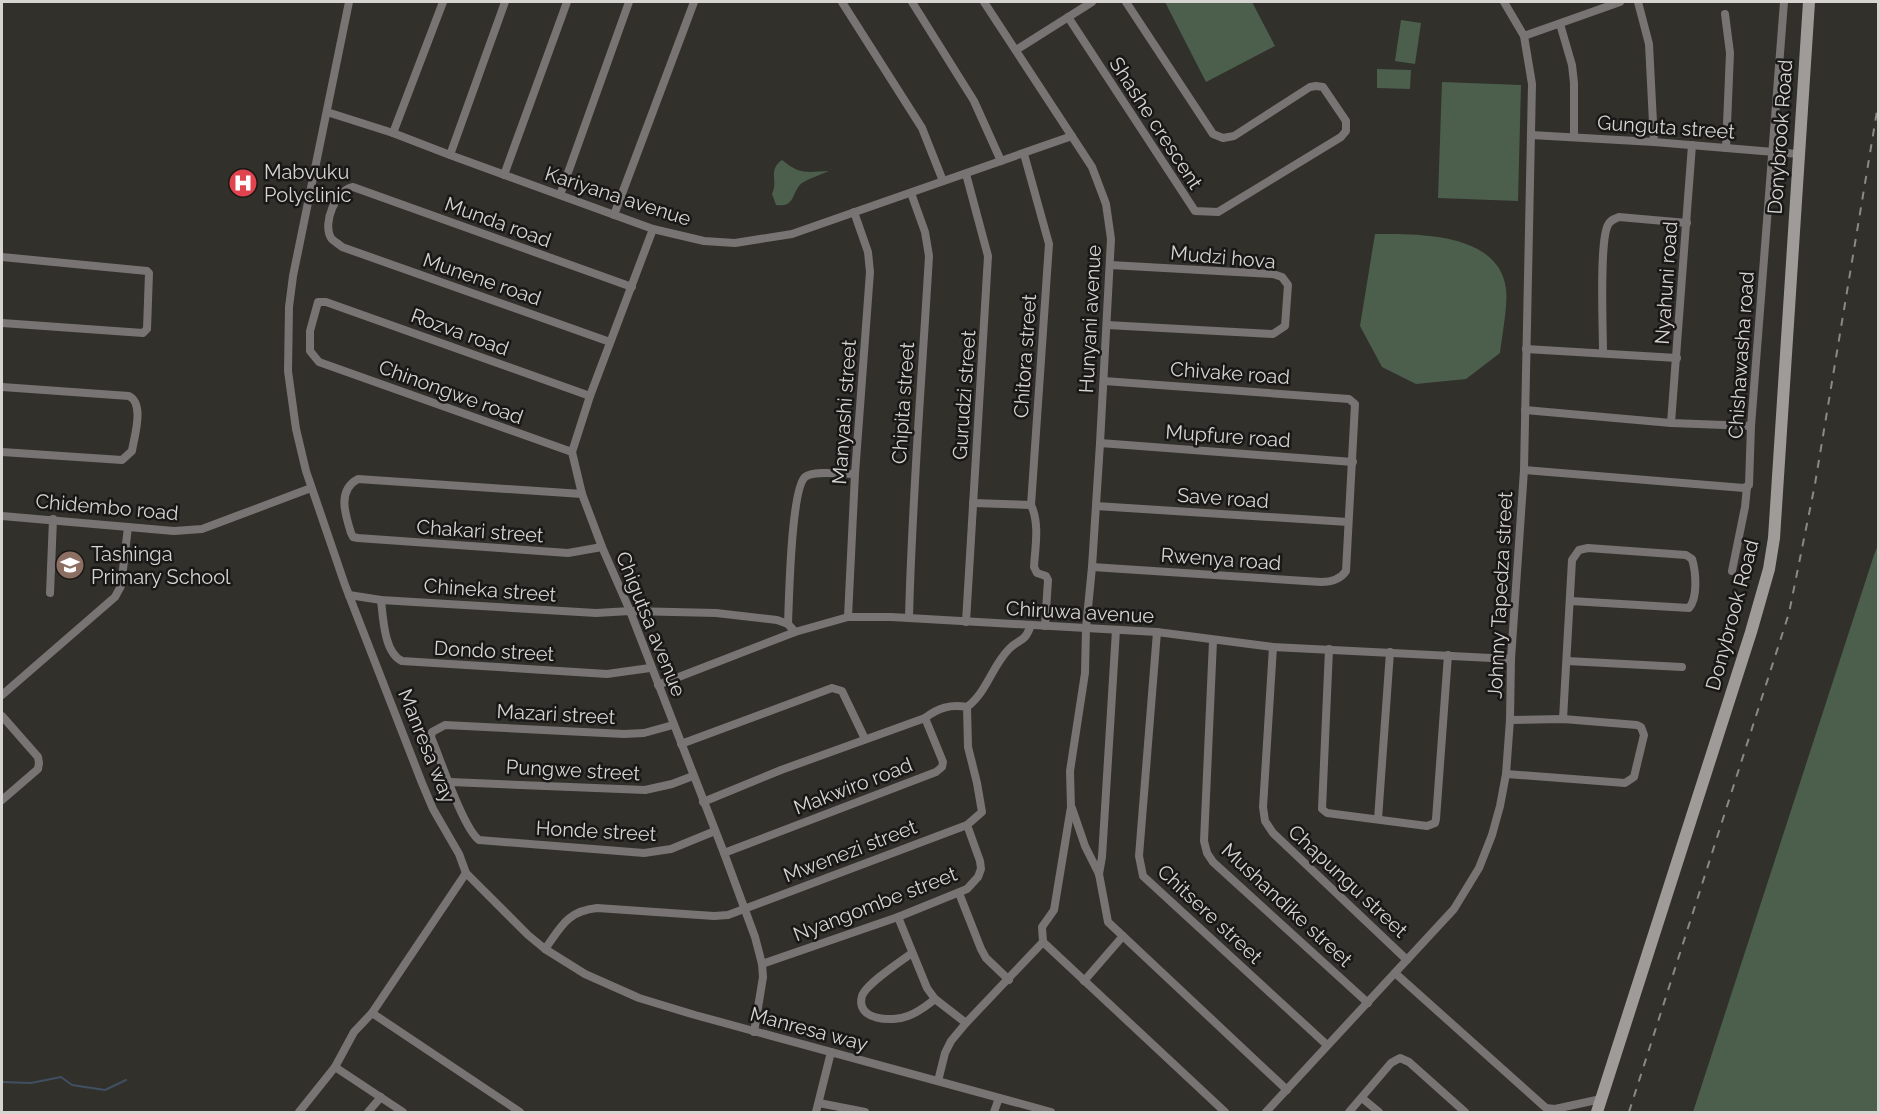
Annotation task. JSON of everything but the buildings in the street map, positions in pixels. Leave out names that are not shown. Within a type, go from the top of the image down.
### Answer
[{"type":"street","name":"Manresa way","points":[[349,2],[293,276],[287,343],[293,412],[301,455],[311,488],[349,595],[422,783],[433,809],[459,854],[466,873],[545,949],[585,974],[639,998],[754,1032],[1051,1113]]},
{"type":"street","points":[[393,133],[443,2]]},
{"type":"street","points":[[450,155],[505,2]]},
{"type":"street","points":[[504,175],[567,2]]},
{"type":"street","points":[[560,195],[629,2]]},
{"type":"street","points":[[614,214],[694,2]]},
{"type":"street","points":[[842,2],[922,128],[943,182]]},
{"type":"street","points":[[912,2],[974,101],[1001,161]]},
{"type":"street","name":"Hunyani avenue","points":[[985,2],[1098,180],[1106,204],[1111,239],[1085,673],[1070,771],[1071,807]]},
{"type":"street","points":[[1016,50],[1092,2]]},
{"type":"street","name":"Shashe crescent","points":[[1068,16],[1195,211],[1218,212],[1322,149],[1346,131],[1346,121],[1323,87],[1316,86],[1310,87],[1234,136],[1223,138],[1213,134],[1126,2]]},
{"type":"street","name":"Johnny Tapedza street","points":[[1266,1113],[1454,909],[1479,868],[1495,825],[1506,774],[1511,659],[1524,471],[1532,77],[1524,36],[1504,2]]},
{"type":"street","points":[[1524,36],[1560,24],[1604,4],[1620,2]]},
{"type":"street","points":[[1638,2],[1650,50],[1654,142]]},
{"type":"street","name":"Chishawasha road","points":[[1732,571],[1747,487],[1750,482],[1751,426],[1784,2]]},
{"type":"street","name":"Donybrook Road","points":[[1597,1113],[1751,632],[1769,569],[1774,538],[1809,2]]},
{"type":"street","points":[[1725,14],[1730,53],[1726,147]]},
{"type":"street","points":[[1560,24],[1572,65],[1575,137]]},
{"type":"street","name":"Kariyana avenue","points":[[327,112],[393,133],[653,229],[705,241],[735,243],[792,234],[1072,136]]},
{"type":"street","name":"Gunguta street","points":[[1531,135],[1726,147],[1798,154]]},
{"type":"street","name":"Nyahuni road","points":[[1671,423],[1692,145]]},
{"type":"street","name":"Chitora street","points":[[1024,154],[1049,244],[1031,505],[1035,513],[1036,529],[1034,567],[1037,573],[1046,576],[1048,580],[1045,626]]},
{"type":"street","name":"Gurudzi street","points":[[966,174],[988,256],[966,622]]},
{"type":"street","name":"Munda road","points":[[342,247],[331,238],[328,227],[335,199],[345,188],[353,187],[632,287]]},
{"type":"street","name":"Chipita street","points":[[909,618],[911,530],[919,436],[929,256],[925,232],[911,193]]},
{"type":"street","name":"Manyashi street","points":[[848,617],[855,474],[870,272],[868,252],[854,212]]},
{"type":"street","points":[[1603,352],[1604,255],[1608,224],[1619,217],[1687,223]]},
{"type":"street","points":[[572,452],[590,396],[653,229]]},
{"type":"street","name":"Munene road","points":[[342,247],[610,342]]},
{"type":"street","points":[[2,257],[149,273],[147,329],[142,333],[2,323]]},
{"type":"street","name":"Mudzi hova","points":[[1107,325],[1273,334],[1285,326],[1288,285],[1282,277],[1273,274],[1110,265]]},
{"type":"street","name":"Rozva road","points":[[319,362],[310,351],[310,331],[319,302],[326,302],[590,396]]},
{"type":"street","points":[[1526,349],[1677,358]]},
{"type":"street","name":"Chinongwe road","points":[[319,362],[572,452]]},
{"type":"street","name":"Chivake road","points":[[1104,381],[1340,398],[1353,401],[1355,404],[1353,462]]},
{"type":"street","points":[[2,387],[129,396],[135,400],[137,409],[132,451],[122,460],[2,452]]},
{"type":"street","points":[[1525,410],[1671,423],[1751,426]]},
{"type":"street","name":"Mupfure road","points":[[1100,443],[1353,462]]},
{"type":"street","name":"Chigutsa avenue","points":[[572,452],[582,494],[724,853],[762,964],[761,990],[754,1032]]},
{"type":"street","points":[[1348,522],[1353,462]]},
{"type":"street","points":[[1524,471],[1747,487]]},
{"type":"street","points":[[795,632],[788,624],[794,525],[797,498],[802,482],[805,477],[814,473],[855,474]]},
{"type":"street","name":"Chakari street","points":[[582,494],[362,479],[355,481],[347,490],[344,503],[351,532],[356,538],[568,553],[602,547]]},
{"type":"street","name":"Chidembo road","points":[[2,516],[174,531],[202,529],[311,488]]},
{"type":"street","points":[[973,503],[1031,505]]},
{"type":"street","name":"Save road","points":[[1096,506],[1348,522]]},
{"type":"street","points":[[50,593],[53,519]]},
{"type":"street","name":"Rwenya road","points":[[1092,567],[1321,582],[1335,580],[1345,573],[1348,522]]},
{"type":"street","points":[[2,695],[115,597],[121,585],[128,526]]},
{"type":"street","points":[[1563,719],[1572,560],[1579,550],[1588,548],[1686,555],[1692,559],[1695,582],[1693,603],[1685,609],[1571,601]]},
{"type":"street","name":"Chineka street","points":[[349,595],[381,600],[596,614],[630,611],[716,613],[777,620],[788,624]]},
{"type":"street","name":"Dondo street","points":[[381,600],[386,635],[394,654],[400,660],[416,663],[607,674],[650,668]]},
{"type":"street","name":"Chiruwa avenue","points":[[658,685],[795,632],[848,617],[909,618],[1157,632],[1273,647],[1511,659]]},
{"type":"street","points":[[967,825],[982,812],[969,747],[967,707],[987,684],[1011,646],[1027,637],[1031,625]]},
{"type":"street","points":[[1099,874],[1102,857],[1116,630]]},
{"type":"street","name":"Chitsere street","points":[[1157,632],[1139,856],[1143,876],[1327,1045]]},
{"type":"street","name":"Mushandike street","points":[[1213,641],[1204,831],[1207,853],[1230,877],[1368,1003]]},
{"type":"street","name":"Chapungu street","points":[[1273,647],[1263,807],[1265,821],[1273,833],[1407,960]]},
{"type":"street","points":[[1329,649],[1321,806],[1327,813],[1427,826],[1435,823],[1448,655]]},
{"type":"street","points":[[1378,819],[1390,652]]},
{"type":"street","points":[[1567,661],[1682,667]]},
{"type":"street","points":[[681,744],[832,687],[842,691],[865,738]]},
{"type":"street","points":[[704,802],[865,738],[925,718],[935,710],[950,706],[967,707]]},
{"type":"street","points":[[2,716],[38,757],[39,763],[38,769],[2,800]]},
{"type":"street","name":"Makwiro road","points":[[724,853],[942,767],[943,762],[925,718]]},
{"type":"street","points":[[1506,774],[1625,783],[1632,780],[1644,735],[1637,724],[1563,719],[1510,720]]},
{"type":"street","name":"Mazari street","points":[[450,782],[431,737],[432,732],[437,728],[449,725],[644,734],[673,724]]},
{"type":"street","name":"Pungwe street","points":[[450,782],[645,790],[693,776]]},
{"type":"street","name":"Honde street","points":[[450,782],[462,814],[474,835],[480,840],[644,853],[671,849],[715,831]]},
{"type":"street","points":[[1071,807],[1085,846],[1099,874],[1108,922],[1287,1090]]},
{"type":"street","points":[[1071,807],[1054,910],[1042,927],[1043,942],[1225,1113]]},
{"type":"street","name":"Nyangombe street","points":[[762,964],[898,917],[959,893],[974,883],[981,869],[967,825]]},
{"type":"street","name":"Mwenezi street","points":[[545,949],[566,920],[587,909],[728,915],[967,825]]},
{"type":"street","points":[[299,1113],[335,1067],[354,1032],[372,1013],[466,873]]},
{"type":"street","points":[[959,893],[986,958],[1009,980]]},
{"type":"street","points":[[898,917],[921,978],[935,999],[966,1023]]},
{"type":"street","points":[[1084,981],[1124,936]]},
{"type":"street","points":[[938,1081],[947,1047],[966,1023],[1043,942]]},
{"type":"street","points":[[912,953],[878,978],[862,994],[861,1003],[865,1012],[875,1018],[905,1018],[921,1011],[935,999]]},
{"type":"street","points":[[1395,973],[1546,1108],[1555,1109],[1601,1099]]},
{"type":"street","points":[[372,1013],[520,1113]]},
{"type":"street","points":[[816,1113],[831,1052]]},
{"type":"street","points":[[1349,1113],[1391,1063],[1400,1058],[1409,1062],[1465,1113]]},
{"type":"street","points":[[335,1067],[403,1113]]},
{"type":"street","points":[[368,1113],[381,1097]]},
{"type":"street","points":[[994,1113],[999,1098]]},
{"type":"street","points":[[1362,1098],[1379,1113]]},
{"type":"street","points":[[819,1103],[865,1113]]},
{"type":"green space","points":[[1165,2],[1252,2],[1275,46],[1206,82]]},
{"type":"green space","points":[[1401,20],[1421,23],[1415,64],[1395,61]]},
{"type":"green space","points":[[1377,69],[1411,70],[1410,89],[1377,88]]},
{"type":"green space","points":[[1442,82],[1521,85],[1518,201],[1438,198]]},
{"type":"green space","points":[[782,160],[799,170],[829,171],[802,183],[787,204],[776,205],[772,194],[774,172]]},
{"type":"green space","points":[[1375,234],[1433,236],[1454,240],[1488,256],[1500,270],[1506,289],[1506,312],[1500,353],[1466,379],[1416,384],[1382,367],[1360,326]]},
{"type":"green space","points":[[1878,545],[1878,1112],[1693,1112],[1874,555]]},
{"type":"waterway","points":[[2,1082],[31,1083],[61,1077],[72,1085],[105,1090],[126,1080]]},
{"type":"railway","points":[[1629,1112],[1789,613],[1815,484],[1878,105]]},
{"type":"place","name":"Mabvuku Polyclinic","points":[[243,183]]},
{"type":"place","name":"Tashinga Primary School","points":[[70,565]]}]
